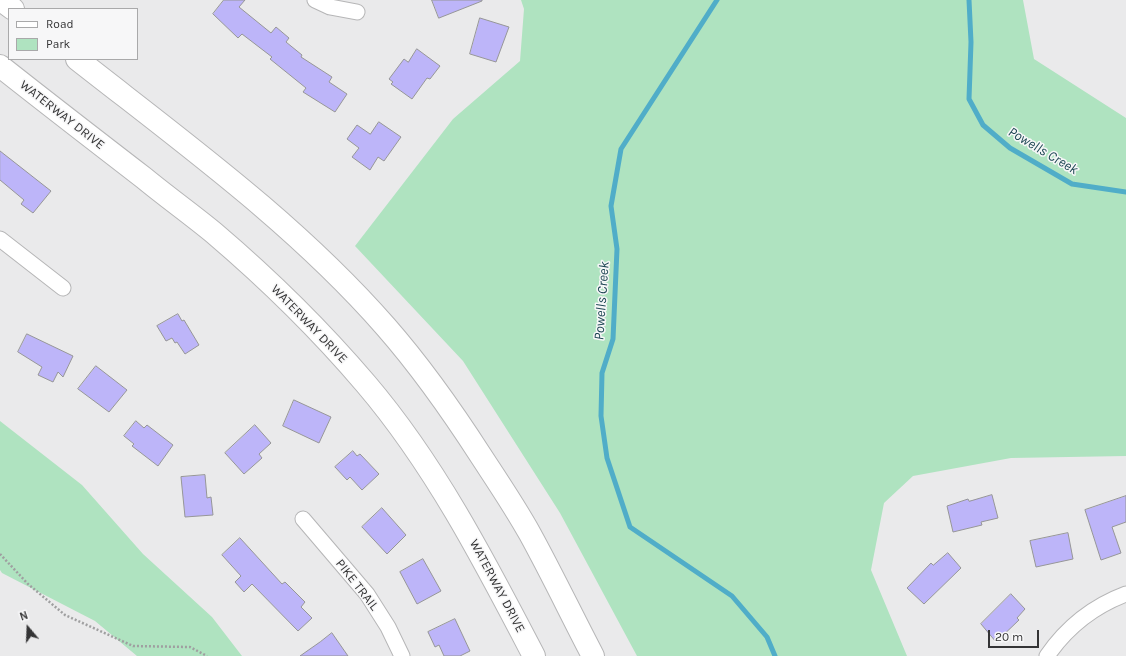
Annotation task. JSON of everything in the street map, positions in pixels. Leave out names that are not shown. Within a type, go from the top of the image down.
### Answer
[{"type":"main road","points":[[1,0],[12,8]]},
{"type":"main road","points":[[78,60],[222,172],[270,212],[342,280],[386,327],[419,367],[457,419],[506,494],[530,534],[592,656]]},
{"type":"main road","name":"WATERWAY DRIVE","points":[[0,66],[213,233],[267,281],[324,337],[367,385],[440,486],[487,567],[534,656]]},
{"type":"street","points":[[315,0],[330,7],[357,12]]},
{"type":"street","points":[[0,239],[63,288]]},
{"type":"street","name":"PIKE TRAIL","points":[[304,519],[367,594],[388,627],[402,656]]},
{"type":"street","points":[[1048,656],[1057,642],[1084,616],[1112,599],[1126,594]]},
{"type":"path","points":[[0,554],[28,584],[65,615],[134,646],[190,648],[207,656]]},
{"type":"green space","points":[[521,0],[1023,0],[1034,59],[1126,118],[1126,456],[1011,458],[913,476],[884,503],[871,570],[907,656],[637,656],[560,513],[463,361],[355,246],[453,119],[520,61],[524,9]]},
{"type":"green space","points":[[0,421],[82,485],[143,554],[212,617],[242,656],[137,656],[95,621],[2,573],[0,570]]},
{"type":"building","points":[[224,0],[245,0],[239,7],[271,33],[276,27],[289,38],[286,42],[302,55],[301,57],[332,77],[329,82],[347,94],[335,112],[303,92],[306,88],[270,59],[272,57],[242,34],[238,38],[213,14]]},
{"type":"building","points":[[432,0],[482,0],[482,1],[439,18]]},
{"type":"building","points":[[480,18],[509,27],[496,62],[470,54]]},
{"type":"building","points":[[417,49],[440,66],[430,79],[427,78],[412,99],[391,84],[393,82],[389,79],[404,59],[408,62]]},
{"type":"building","points":[[379,122],[401,137],[384,161],[378,157],[370,170],[352,157],[359,148],[347,139],[357,125],[370,134]]},
{"type":"building","points":[[0,151],[51,191],[33,213],[21,204],[24,200],[0,180]]},
{"type":"building","points":[[178,314],[182,321],[184,320],[199,345],[185,354],[177,342],[175,343],[172,338],[166,341],[157,326]]},
{"type":"building","points":[[27,334],[73,356],[63,377],[58,372],[53,382],[38,375],[42,367],[18,352]]},
{"type":"building","points":[[96,366],[127,390],[109,412],[78,389]]},
{"type":"building","points":[[294,400],[331,417],[319,443],[283,426]]},
{"type":"building","points":[[136,421],[144,428],[147,425],[173,445],[158,466],[132,446],[134,444],[124,436]]},
{"type":"building","points":[[255,425],[271,443],[259,454],[262,458],[244,474],[225,453]]},
{"type":"building","points":[[353,451],[357,456],[360,454],[379,474],[362,490],[350,477],[347,480],[335,467]]},
{"type":"building","points":[[205,475],[207,498],[211,497],[213,515],[185,517],[181,477]]},
{"type":"building","points":[[992,495],[998,518],[981,522],[982,525],[953,532],[947,506],[968,499],[969,501]]},
{"type":"building","points":[[1126,496],[1126,522],[1112,527],[1121,553],[1101,560],[1085,510]]},
{"type":"building","points":[[382,508],[406,535],[387,554],[362,527]]},
{"type":"building","points":[[1068,533],[1073,559],[1036,567],[1030,541]]},
{"type":"building","points":[[240,538],[282,584],[285,582],[305,602],[301,607],[312,618],[298,631],[252,584],[244,592],[235,582],[241,576],[222,555]]},
{"type":"building","points":[[948,553],[961,568],[924,604],[907,588],[931,563],[933,565]]},
{"type":"building","points":[[423,559],[441,591],[417,604],[400,572]]},
{"type":"building","points":[[1011,594],[1025,609],[1017,618],[1019,620],[996,642],[981,624]]},
{"type":"building","points":[[455,619],[470,651],[460,656],[444,656],[439,645],[435,647],[428,632]]},
{"type":"building","points":[[332,633],[348,656],[300,656],[320,642]]},
{"type":"waterway","name":"Powells Creek","points":[[717,0],[621,149],[611,206],[617,249],[613,339],[602,373],[601,416],[607,458],[630,527],[732,596],[767,637],[775,656]]},
{"type":"waterway","name":"Powells Creek","points":[[969,0],[971,42],[969,99],[983,125],[1010,148],[1072,184],[1126,192]]}]
